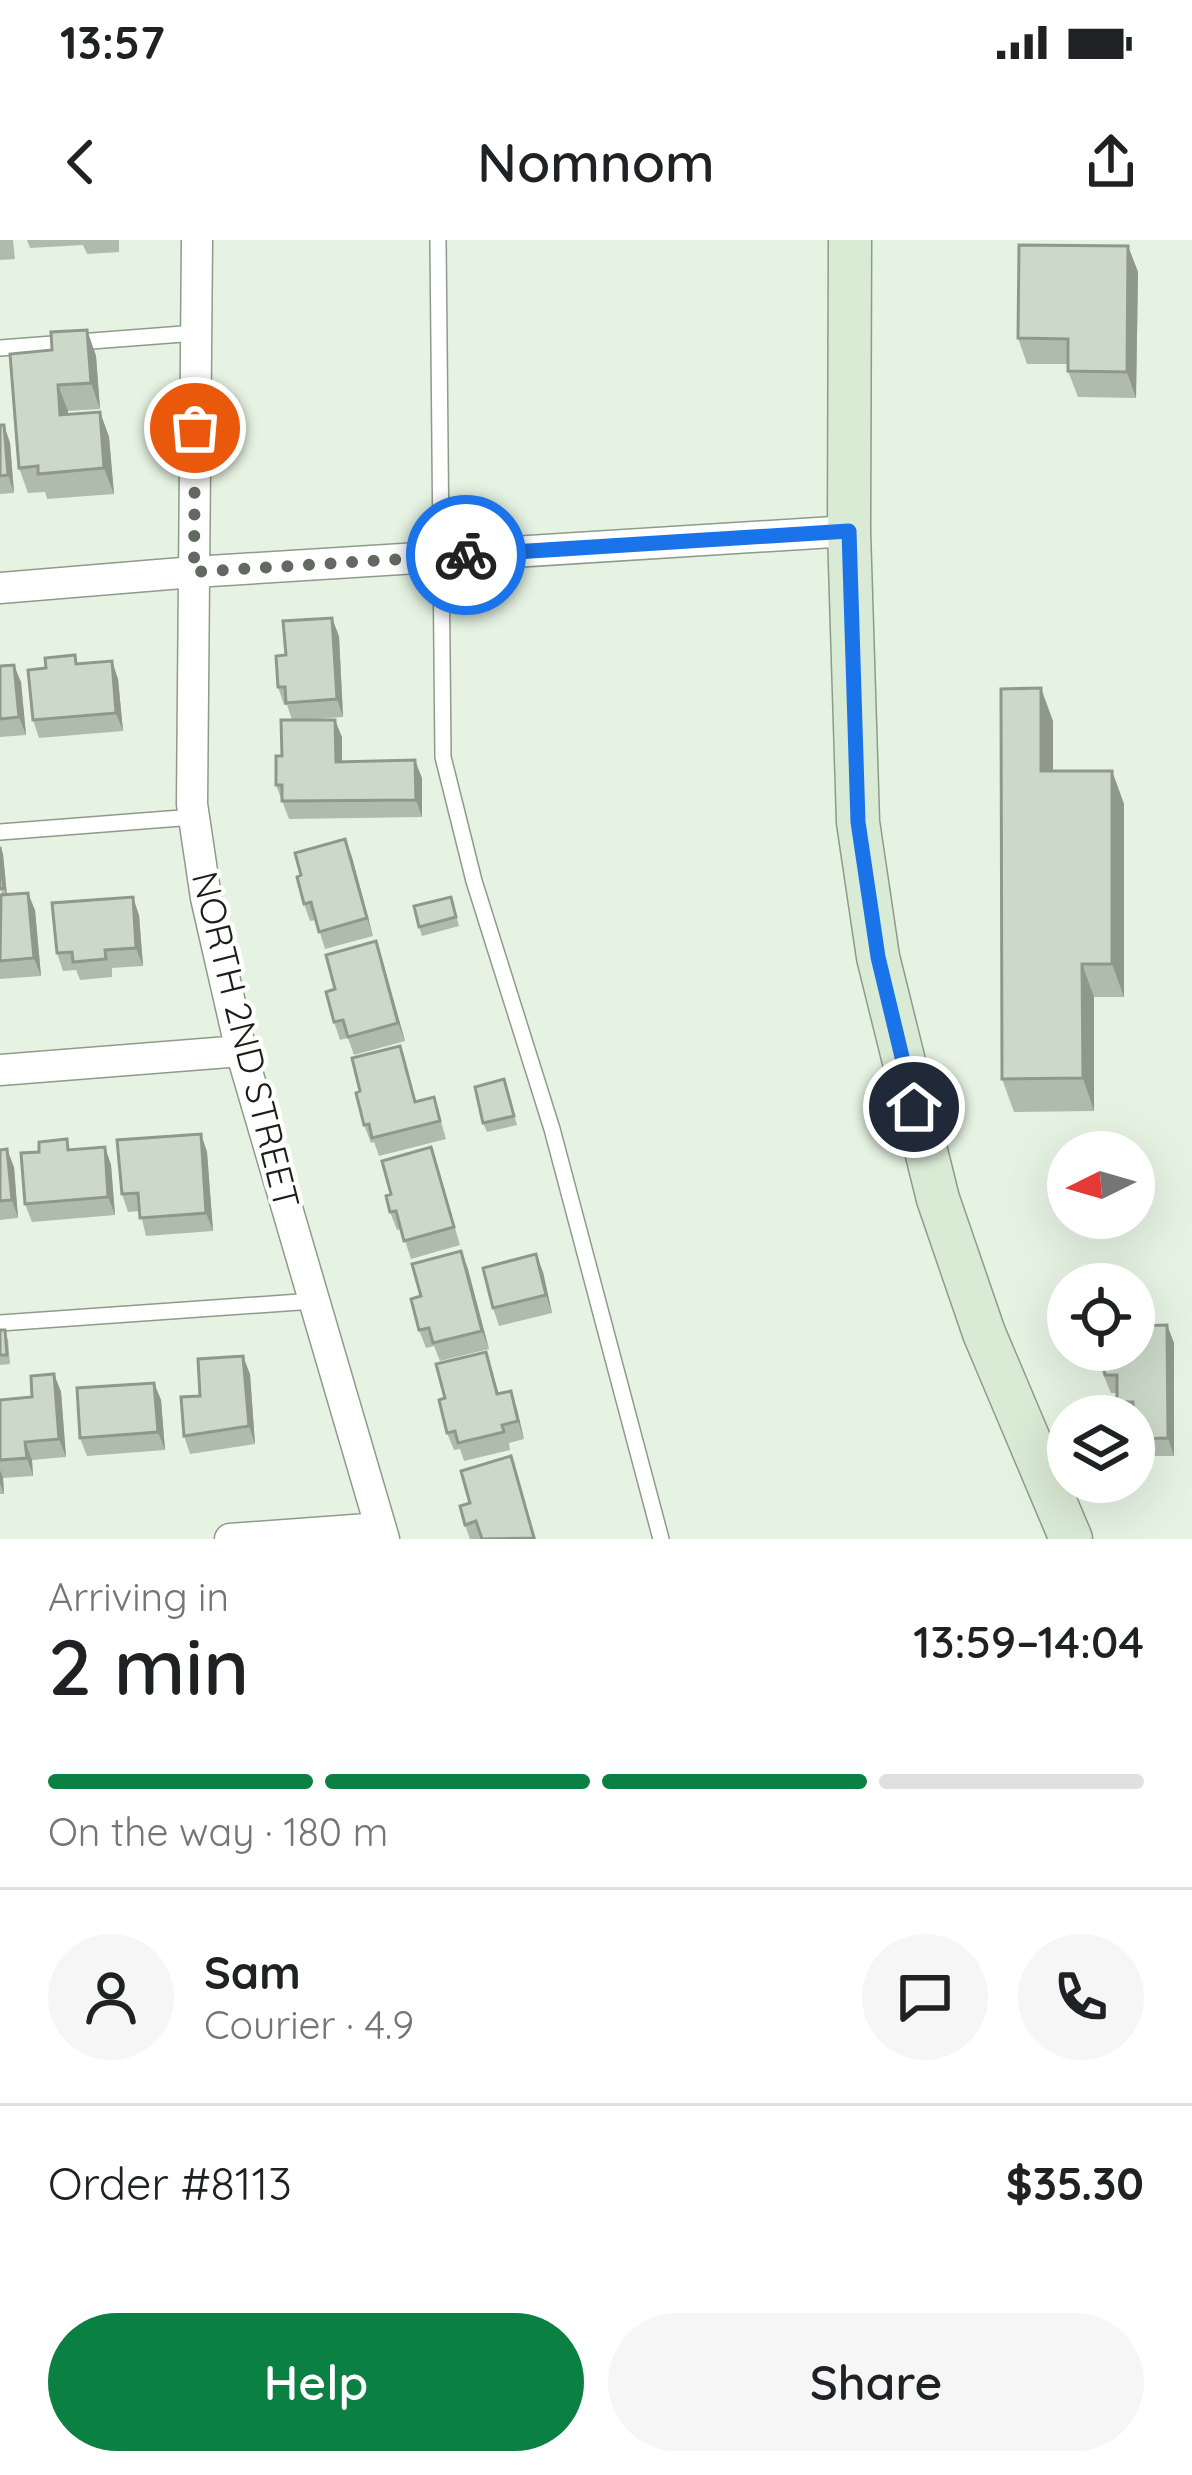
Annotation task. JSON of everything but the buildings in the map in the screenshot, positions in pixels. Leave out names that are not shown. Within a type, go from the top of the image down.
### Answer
[{"type":"main road","points":[[850,240],[849,531],[858,822],[878,957],[938,1199],[984,1333],[1071,1539]]},
{"type":"street","name":"NORTH 2ND STREET","points":[[197,240],[194,817],[206,898],[241,1051],[382,1533]]},
{"type":"street","points":[[0,587],[849,531]]},
{"type":"street","points":[[0,1070],[241,1051]]},
{"type":"street","points":[[230,1539],[382,1533]]},
{"type":"lane","points":[[438,240],[443,757],[474,881],[553,1129],[661,1539]]},
{"type":"lane","points":[[0,348],[196,333]]},
{"type":"lane","points":[[0,832],[194,817]]},
{"type":"lane","points":[[0,1323],[314,1301]]},
{"type":"way so far","points":[[195,428],[194,572],[466,555]]},
{"type":"route","points":[[466,555],[849,531],[858,822],[878,957],[914,1107]]}]
